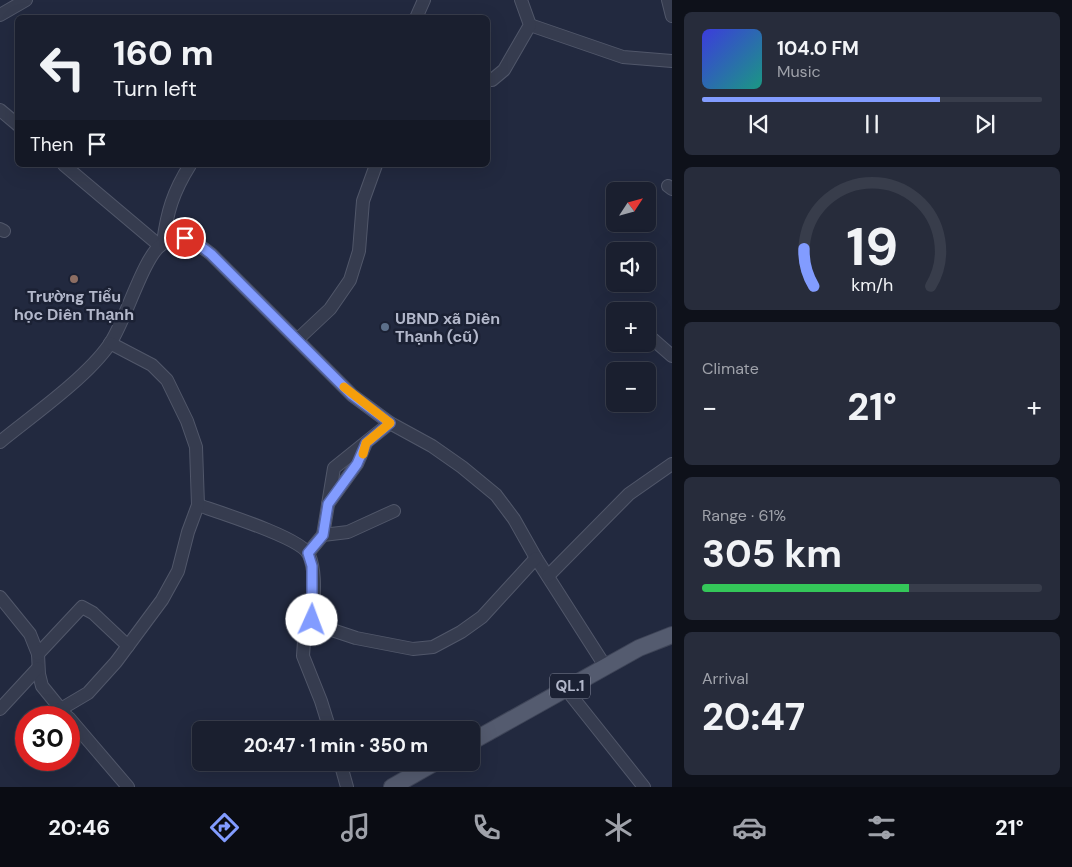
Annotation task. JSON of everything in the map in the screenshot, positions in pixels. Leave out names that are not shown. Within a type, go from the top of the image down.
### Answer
[{"type":"main road","name":"QL.1","points":[[480,737],[605,666],[639,648],[672,635]]},
{"type":"main road","points":[[392,787],[420,771]]},
{"type":"street","points":[[0,15],[26,0]]},
{"type":"street","points":[[417,15],[424,0]]},
{"type":"street","points":[[490,80],[504,70],[530,25],[521,0]]},
{"type":"street","points":[[668,0],[672,16]]},
{"type":"street","points":[[530,25],[622,57],[672,61]]},
{"type":"street","points":[[0,110],[15,122]]},
{"type":"street","points":[[66,167],[161,244]]},
{"type":"street","points":[[0,442],[80,375],[110,344],[146,269],[161,244],[174,190],[189,167]]},
{"type":"street","points":[[298,339],[330,308],[350,280],[359,251],[363,201],[375,167]]},
{"type":"street","points":[[161,244],[185,238],[198,244],[211,254],[298,339],[352,395],[390,423],[440,451],[496,495],[514,519],[536,558],[605,666]]},
{"type":"street","points":[[656,342],[672,356]]},
{"type":"street","points":[[75,706],[128,646],[175,577],[198,505],[196,447],[187,421],[167,380],[152,365],[110,344]]},
{"type":"street","points":[[308,553],[323,535],[334,468],[390,423]]},
{"type":"street","points":[[548,576],[630,494],[672,464]]},
{"type":"street","points":[[198,505],[291,540],[308,553],[312,566],[312,620],[304,641],[303,656],[327,721]]},
{"type":"street","points":[[323,535],[348,532],[394,512]]},
{"type":"street","points":[[312,620],[326,628],[356,638],[413,649],[433,647],[461,632],[482,617],[536,558]]},
{"type":"street","points":[[0,597],[25,627],[38,654],[38,668],[42,686],[59,706]]},
{"type":"street","points":[[38,654],[82,607],[93,613],[128,646]]},
{"type":"street","points":[[0,709],[38,668]]},
{"type":"street","points":[[566,689],[644,787]]},
{"type":"street","points":[[80,731],[128,787]]},
{"type":"street","points":[[343,771],[347,787]]},
{"type":"slow traffic","points":[[344,387],[390,423],[366,443],[363,454]]},
{"type":"place","name":"Trường Tiểu học Diên Thạnh","points":[[74,279]]},
{"type":"place","name":"UBND xã Diên Thạnh (cũ)","points":[[385,327]]},
{"type":"route","points":[[185,238],[198,244],[211,254],[352,395],[390,423],[366,443],[363,455],[328,504],[323,535],[308,553],[312,566],[314,601],[312,620]]}]
